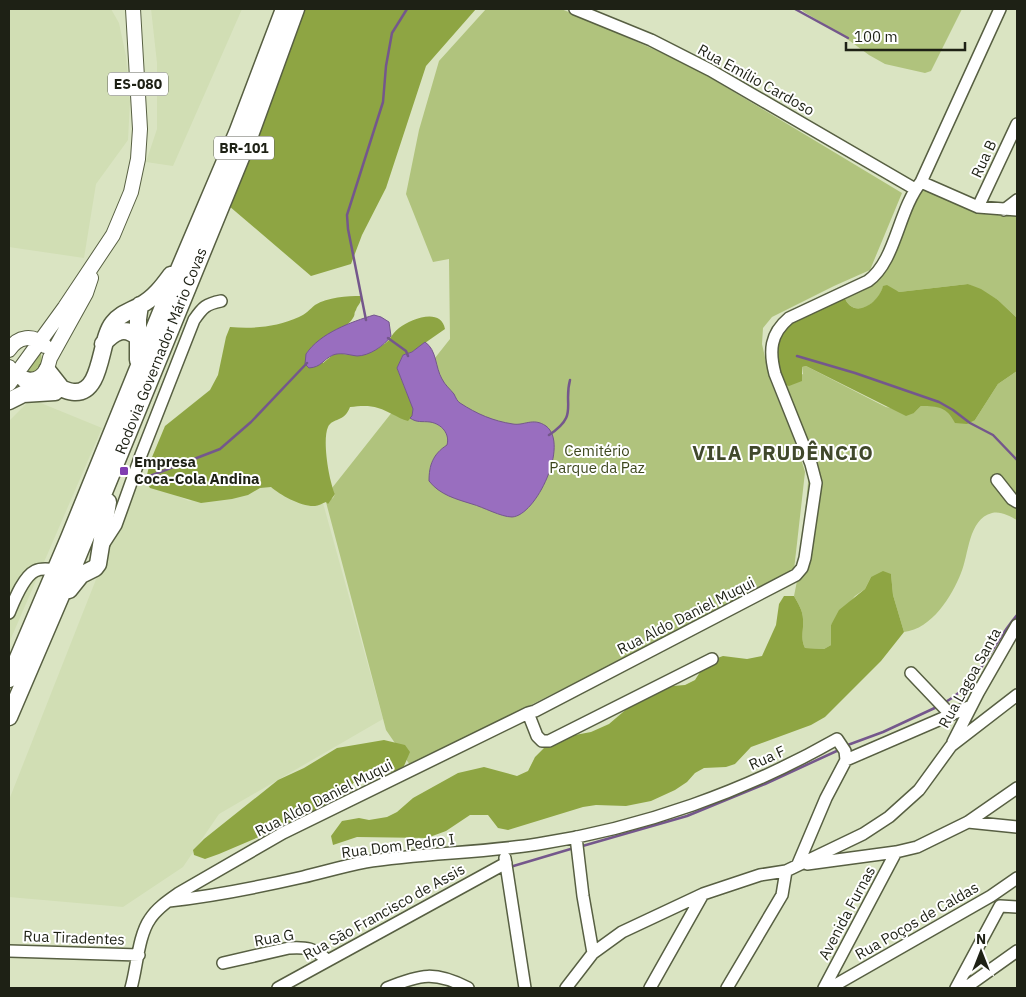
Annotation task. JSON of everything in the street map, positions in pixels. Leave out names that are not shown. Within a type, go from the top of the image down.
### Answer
[{"type":"highway","name":"Rodovia Governador Mário Covas","points":[[9,679],[237,132],[284,9]]},
{"type":"highway","name":"Rodovia Governador Mário Covas","points":[[9,717],[50,623],[82,567],[115,466],[248,138],[296,9]]},
{"type":"highway","points":[[13,374],[65,390],[77,392],[84,389],[91,383],[98,371],[103,344],[107,332],[114,322],[128,310],[144,303],[161,288],[184,257]]},
{"type":"highway","points":[[139,406],[139,394],[170,312],[165,302],[144,303]]},
{"type":"highway","points":[[138,369],[138,338],[144,303]]},
{"type":"highway","points":[[103,344],[113,333],[119,331],[129,332],[138,338]]},
{"type":"highway","points":[[48,364],[65,390]]},
{"type":"highway","points":[[9,401],[23,394],[65,390]]},
{"type":"highway","points":[[69,538],[71,556],[82,567],[95,568],[98,564],[101,548],[110,525],[115,466]]},
{"type":"main road","name":"ES-080","points":[[35,339],[65,307],[113,235],[123,214],[130,192],[138,159],[140,129],[133,9]]},
{"type":"main road","points":[[35,339],[13,374],[34,380],[41,376],[86,293],[95,262]]},
{"type":"main road","points":[[9,350],[20,339],[35,339],[45,346],[48,364]]},
{"type":"street","name":"Rua Emílio Cardoso","points":[[575,9],[651,40],[710,70],[918,185],[978,207],[1017,210]]},
{"type":"street","name":"Rua Aldo Daniel Muqui","points":[[131,988],[144,932],[149,920],[167,901],[179,893],[283,833],[535,711],[796,575],[802,568],[808,546],[816,483],[811,464],[775,374],[772,362],[774,337],[780,326],[788,318],[868,281],[877,274],[888,255],[906,207],[1000,9]]},
{"type":"street","name":"Rua B","points":[[978,207],[1017,124]]},
{"type":"street","points":[[1004,210],[1017,200]]},
{"type":"street","points":[[110,525],[141,455],[194,320],[201,309],[208,304],[221,301]]},
{"type":"street","points":[[997,480],[1012,499],[1017,502]]},
{"type":"street","points":[[9,613],[21,587],[29,576],[35,571],[45,568],[55,570]]},
{"type":"street","name":"Rua Lagoa Santa","points":[[951,746],[971,706],[1017,625]]},
{"type":"street","points":[[528,713],[537,736],[542,741],[549,741],[712,659]]},
{"type":"street","points":[[911,673],[950,714]]},
{"type":"street","points":[[566,988],[593,953],[622,932],[703,894],[760,875],[786,871],[863,834],[889,818],[919,790],[951,746],[1017,695]]},
{"type":"street","points":[[798,864],[826,798],[846,760],[971,706]]},
{"type":"street","name":"Rua F","points":[[576,838],[702,802],[806,756],[837,739],[845,751],[846,760]]},
{"type":"street","points":[[798,864],[896,852],[917,847],[968,822],[1017,788]]},
{"type":"street","points":[[968,822],[1017,828]]},
{"type":"street","points":[[576,838],[583,896],[593,953]]},
{"type":"street","name":"Rua Dom Pedro I","points":[[167,901],[188,899],[274,883],[363,863],[503,849],[576,838]]},
{"type":"street","points":[[503,849],[526,988]]},
{"type":"street","name":"Avenida Furnas","points":[[824,988],[896,852]]},
{"type":"street","name":"Rua São Francisco de Assis","points":[[278,988],[506,863]]},
{"type":"street","points":[[727,988],[782,895],[786,871]]},
{"type":"street","name":"Rua Poços de Caldas","points":[[830,988],[991,896],[1017,878]]},
{"type":"street","points":[[650,988],[703,894]]},
{"type":"street","points":[[991,896],[1000,906],[1017,907]]},
{"type":"street","points":[[956,988],[1000,906]]},
{"type":"street","name":"Rua G","points":[[223,963],[300,947],[310,948],[327,960]]},
{"type":"street","name":"Rua Tiradentes","points":[[9,951],[139,955]]},
{"type":"street","points":[[965,988],[1017,951]]},
{"type":"street","points":[[388,988],[409,979],[429,976],[450,979],[468,988]]},
{"type":"shaded area","points":[[9,9],[111,9],[119,23],[126,56],[130,101],[128,140],[96,184],[84,258],[9,247]]},
{"type":"shaded area","points":[[151,9],[242,9],[173,166],[146,162],[157,129],[157,63]]},
{"type":"shaded area","points":[[374,315],[389,322],[391,336],[380,347],[362,356],[336,354],[313,367],[309,368],[305,364],[306,354],[319,340],[337,329]]},
{"type":"shaded area","points":[[425,342],[432,349],[443,381],[460,403],[479,414],[499,421],[513,424],[541,423],[546,426],[552,435],[554,448],[547,478],[540,493],[521,514],[508,517],[497,514],[449,496],[438,490],[429,481],[430,470],[435,456],[447,445],[446,433],[434,423],[417,421],[410,418],[413,409],[397,368],[403,355],[412,352]]},
{"type":"shaded area","points":[[31,399],[102,428],[9,643],[9,421]]},
{"type":"shaded area","points":[[278,473],[323,503],[383,719],[219,814],[183,867],[123,907],[9,897],[9,800],[136,478],[189,501]]},
{"type":"green space","points":[[304,9],[476,9],[426,66],[386,188],[362,235],[351,264],[311,276],[229,206]]},
{"type":"green space","name":"Cemitério Parque da Paz","points":[[486,9],[561,9],[579,16],[689,65],[902,193],[870,270],[772,317],[763,328],[762,344],[770,380],[798,449],[805,472],[794,570],[785,578],[410,765],[386,730],[326,502],[333,498],[335,494],[332,488],[450,339],[449,259],[433,262],[406,194],[419,130],[439,61]]},
{"type":"green space","points":[[801,9],[962,9],[931,71],[925,73],[885,64]]},
{"type":"green space","points":[[924,185],[981,205],[1017,203],[1017,318],[998,300],[968,284],[899,292],[883,287],[876,299],[865,307],[853,307],[848,303],[844,296],[880,275]]},
{"type":"green space","points":[[968,284],[981,289],[998,300],[1017,318],[1017,371],[998,384],[975,420],[967,424],[955,423],[945,411],[937,407],[927,406],[921,406],[914,413],[906,416],[806,366],[802,367],[802,381],[789,386],[782,384],[774,347],[779,327],[844,296],[853,307],[865,307],[876,299],[883,286],[887,285],[899,292]]},
{"type":"green space","points":[[361,296],[354,316],[349,323],[317,343],[306,354],[323,363],[334,354],[366,354],[389,340],[396,330],[411,321],[425,317],[438,318],[445,329],[412,352],[403,355],[397,368],[413,409],[412,416],[408,421],[378,408],[357,406],[350,407],[342,418],[330,424],[326,433],[327,460],[335,494],[328,504],[326,502],[316,506],[304,505],[285,497],[271,487],[260,488],[248,495],[232,499],[201,503],[150,488],[147,483],[147,475],[150,462],[165,426],[210,390],[218,375],[230,327],[248,328],[274,325],[299,317],[315,305],[326,300]]},
{"type":"green space","points":[[40,351],[42,362],[38,372],[24,376]]},
{"type":"green space","points":[[806,366],[886,407],[914,413],[921,406],[935,406],[944,408],[951,415],[975,420],[998,384],[1017,371],[1017,520],[1005,514],[992,513],[978,522],[970,538],[964,566],[952,592],[932,618],[914,630],[904,632],[893,595],[891,574],[871,577],[865,589],[855,596],[831,625],[831,645],[824,649],[805,648],[802,637],[802,613],[794,596],[800,566],[809,472],[782,384],[803,374],[802,367]]},
{"type":"green space","points":[[883,571],[891,574],[893,595],[904,632],[881,661],[825,717],[811,725],[751,747],[735,764],[726,767],[704,768],[675,790],[651,801],[626,806],[596,805],[583,807],[508,830],[498,828],[488,815],[470,815],[446,831],[427,838],[357,837],[333,845],[331,836],[342,821],[387,817],[397,812],[413,798],[458,773],[484,767],[517,776],[528,771],[535,757],[559,738],[591,732],[609,724],[636,701],[655,692],[673,686],[685,685],[695,680],[709,661],[723,656],[747,659],[762,656],[776,625],[779,604],[784,596],[794,596],[801,610],[805,648],[824,649],[831,645],[831,625],[839,610],[865,589],[871,577]]},
{"type":"green space","points":[[384,740],[405,745],[410,752],[404,766],[395,771],[355,782],[322,807],[289,824],[219,854],[205,859],[194,855],[193,850],[204,839],[278,780],[304,768],[337,748]]},
{"type":"waterway","points":[[366,320],[348,229],[347,215],[383,102],[386,66],[392,33],[407,9]]},
{"type":"waterway","points":[[795,9],[848,38]]},
{"type":"waterway","points":[[388,338],[406,351],[408,356]]},
{"type":"waterway","points":[[797,356],[855,373],[939,402],[970,423],[993,435],[1017,460]]},
{"type":"waterway","points":[[150,476],[220,449],[251,422],[307,363]]},
{"type":"waterway","points":[[549,435],[564,422],[567,416],[570,380]]},
{"type":"waterway","points":[[944,703],[957,694],[977,674],[1017,615]]},
{"type":"waterway","points":[[845,746],[883,732],[939,706]]},
{"type":"waterway","points":[[579,847],[687,816],[765,784],[841,749]]},
{"type":"waterway","points":[[510,867],[574,848]]},
{"type":"place","name":"Empresa Coca-Cola Andina","points":[[124,471]]},
{"type":"district","name":"VILA PRUDÊNCIO","points":[[783,453]]}]
